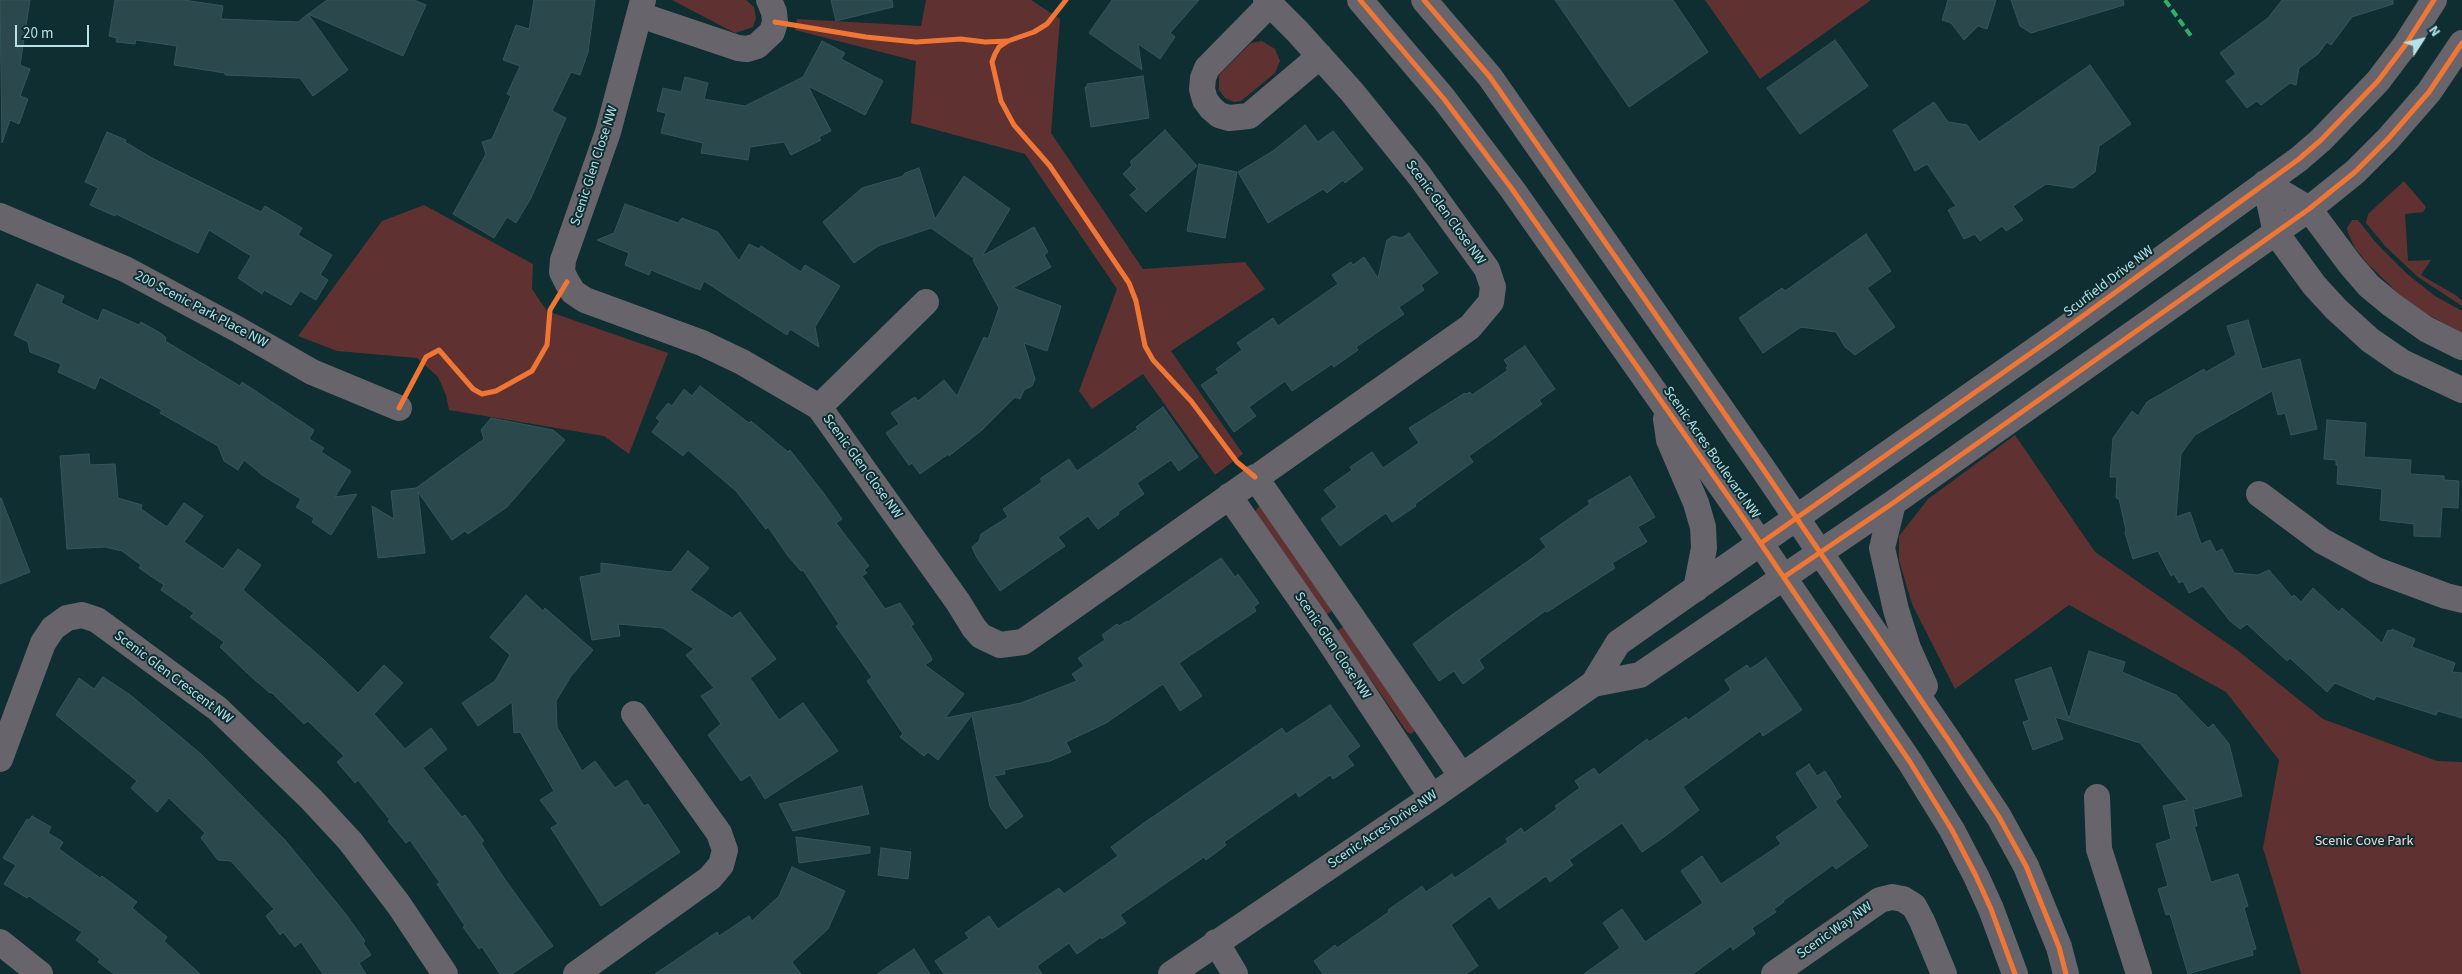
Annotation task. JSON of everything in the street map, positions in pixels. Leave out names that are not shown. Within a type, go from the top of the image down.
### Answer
[{"type":"street","points":[[642,8],[738,48],[747,49],[766,40],[772,32],[775,22],[774,12],[769,0]]},
{"type":"street","name":"Scenic Acres Boulevard NW","points":[[1360,0],[1404,50],[1484,151],[1761,543],[1910,762],[1952,830],[1992,910],[2015,974]]},
{"type":"street","points":[[1424,0],[1490,77],[1951,744],[1999,818],[2026,866],[2059,947],[2066,974]]},
{"type":"street","name":"Scurfield Drive NW","points":[[1761,543],[2058,334],[2322,140],[2378,81],[2406,44],[2434,0]]},
{"type":"street","points":[[1268,2],[1207,68],[1202,89],[1205,100],[1211,108],[1219,115],[1229,118],[1249,116],[1320,56]]},
{"type":"street","name":"Scenic Glen Close NW","points":[[642,8],[608,132],[564,260],[562,272],[567,282],[573,292],[585,300],[702,343],[742,362],[819,407],[958,602],[974,628],[990,642],[1000,645],[1023,642],[1470,327],[1491,302],[1493,286],[1486,270],[1413,167],[1320,56],[1268,2]]},
{"type":"street","points":[[1784,577],[1893,503],[2309,209],[2355,172],[2388,139],[2429,92],[2462,43]]},
{"type":"street","points":[[2265,183],[2309,209],[2332,243],[2369,286],[2426,329],[2462,347]]},
{"type":"street","points":[[2265,183],[2276,233],[2314,285],[2353,326],[2402,362],[2462,390]]},
{"type":"street","name":"200 Scenic Park Place NW","points":[[0,216],[124,269],[237,329],[312,372],[399,408]]},
{"type":"street","points":[[819,407],[926,302]]},
{"type":"street","points":[[1664,406],[1670,440],[1696,503],[1703,528],[1704,548],[1696,588]]},
{"type":"street","points":[[1255,477],[1461,775]]},
{"type":"street","points":[[2259,494],[2322,541],[2376,570],[2462,600]]},
{"type":"street","name":"Scenic Glen Close NW","points":[[1229,496],[1322,630],[1432,797]]},
{"type":"street","points":[[1893,503],[1882,548],[1886,574],[1908,648],[1951,744]]},
{"type":"street","name":"Scenic Acres Drive NW","points":[[1593,684],[1618,643],[1761,543]]},
{"type":"street","name":"Scenic Acres Drive NW","points":[[1171,974],[1432,797],[1593,684],[1640,675],[1784,577]]},
{"type":"street","name":"Scenic Glen Crescent NW","points":[[0,759],[43,643],[53,628],[67,618],[82,615],[97,620],[218,709],[311,798],[350,841],[399,905],[445,974]]},
{"type":"street","points":[[576,974],[710,878],[721,866],[725,850],[719,833],[634,714]]},
{"type":"street","points":[[2097,797],[2099,849],[2139,974]]},
{"type":"street","name":"Scenic Way NW","points":[[1774,974],[1880,900],[1892,896],[1903,899],[1914,906],[1944,974]]},
{"type":"street","points":[[0,942],[40,974]]},
{"type":"street","points":[[1216,942],[1235,974]]},
{"type":"green space","points":[[672,0],[746,0],[754,7],[756,18],[753,27],[735,33]]},
{"type":"green space","points":[[926,0],[1031,0],[1060,19],[1051,133],[1143,269],[1245,262],[1265,289],[1171,351],[1243,454],[1215,475],[1143,374],[1092,409],[1079,391],[1117,289],[1025,154],[911,123],[916,61],[795,30],[797,19],[921,26]]},
{"type":"green space","points":[[1705,0],[1871,0],[1760,79]]},
{"type":"green space","points":[[1262,41],[1275,49],[1280,61],[1275,73],[1241,101],[1234,102],[1225,98],[1219,90],[1219,75],[1251,43]]},
{"type":"green space","points":[[2404,181],[2426,207],[2423,212],[2405,214],[2408,261],[2431,260],[2421,275],[2457,296],[2462,301],[2462,306],[2418,277],[2386,247],[2366,223],[2368,214]]},
{"type":"green space","points":[[424,205],[533,264],[532,289],[547,311],[668,353],[629,454],[604,436],[449,410],[446,395],[438,377],[417,358],[337,351],[298,336],[382,221]]},
{"type":"green space","points":[[2352,220],[2358,220],[2377,244],[2406,273],[2435,296],[2462,311],[2462,333],[2427,314],[2401,296],[2368,264],[2355,248],[2348,233],[2347,228]]},
{"type":"green space","name":"Scenic Cove Park","points":[[2015,435],[2095,552],[2237,650],[2323,719],[2437,761],[2462,762],[2462,974],[2301,974],[2263,848],[2279,760],[2226,692],[2069,605],[1955,689],[1912,604],[1899,560],[1899,536],[1928,499]]},
{"type":"green space","points":[[1259,506],[1263,508],[1334,609],[1326,615],[1254,513]]},
{"type":"green space","points":[[1346,625],[1416,730],[1411,734],[1407,732],[1337,631]]},
{"type":"building","points":[[0,0],[30,0],[20,65],[30,69],[20,96],[28,99],[19,124],[10,120],[2,143]]},
{"type":"building","points":[[115,0],[184,0],[223,6],[221,19],[298,22],[308,14],[348,70],[313,96],[300,78],[225,75],[225,73],[174,65],[177,46],[136,40],[135,44],[116,42],[117,38],[109,36]]},
{"type":"building","points":[[327,0],[414,0],[426,5],[403,56],[308,14]]},
{"type":"building","points":[[534,0],[595,0],[588,52],[580,75],[571,72],[552,111],[566,118],[531,198],[516,223],[507,217],[494,238],[453,214],[486,154],[482,142],[492,139],[511,96],[507,94],[520,66],[503,60],[516,25],[529,29]]},
{"type":"building","points":[[831,0],[892,0],[893,7],[836,21]]},
{"type":"building","points":[[1112,0],[1199,0],[1170,33],[1175,37],[1160,59],[1138,44],[1142,70],[1089,33]]},
{"type":"building","points":[[1555,0],[1673,0],[1708,52],[1629,107]]},
{"type":"building","points":[[1948,0],[1996,0],[1987,29],[1978,26],[1964,40],[1951,23],[1942,20]]},
{"type":"building","points":[[2011,0],[2123,0],[2124,5],[2031,33],[2020,26]]},
{"type":"building","points":[[2282,0],[2393,0],[2393,4],[2352,17],[2331,45],[2327,42],[2318,54],[2299,68],[2296,85],[2290,83],[2261,105],[2257,101],[2247,108],[2226,81],[2236,74],[2220,53],[2268,18]]},
{"type":"building","points":[[1835,40],[1868,86],[1800,134],[1767,88]]},
{"type":"building","points":[[822,41],[845,53],[841,59],[883,81],[865,115],[808,86],[831,131],[819,137],[821,140],[791,155],[784,142],[750,147],[748,160],[701,153],[703,143],[661,133],[666,113],[657,111],[663,88],[681,92],[685,77],[708,83],[704,99],[745,106],[803,77]]},
{"type":"building","points":[[2090,65],[2131,124],[2099,146],[2095,172],[2073,188],[2046,184],[2013,206],[2023,220],[2006,231],[2002,226],[1980,241],[1975,234],[1964,239],[1948,210],[1956,206],[1927,164],[1915,171],[1893,130],[1934,102],[1948,122],[1967,125],[1979,142]]},
{"type":"building","points":[[1143,76],[1149,118],[1091,127],[1085,87],[1088,86],[1087,84]]},
{"type":"building","points":[[1305,125],[1318,142],[1333,131],[1363,169],[1345,183],[1343,180],[1327,193],[1323,189],[1268,223],[1238,172],[1273,151]]},
{"type":"building","points":[[1165,130],[1197,166],[1146,212],[1130,195],[1137,189],[1123,174],[1132,165],[1130,162]]},
{"type":"building","points":[[107,132],[126,140],[125,142],[152,158],[261,212],[265,206],[302,228],[298,235],[332,255],[320,275],[328,280],[316,300],[300,291],[291,305],[264,290],[262,294],[238,278],[251,256],[209,230],[198,253],[116,214],[115,216],[90,205],[98,188],[85,182]]},
{"type":"building","points":[[1199,164],[1237,172],[1225,238],[1187,231]]},
{"type":"building","points":[[919,168],[935,219],[964,176],[1010,209],[982,256],[1034,227],[1048,252],[1044,255],[1051,267],[1013,288],[1061,306],[1047,351],[1024,343],[1035,379],[1032,386],[1024,390],[1020,399],[1015,397],[982,430],[949,456],[948,454],[920,474],[912,463],[909,465],[886,433],[899,424],[891,413],[915,397],[918,401],[944,380],[957,396],[984,337],[988,339],[999,308],[973,260],[975,259],[931,228],[878,246],[854,263],[823,222],[862,188],[903,176],[905,173]]},
{"type":"building","points":[[625,204],[678,223],[682,218],[718,232],[739,261],[749,244],[759,249],[761,246],[801,272],[805,265],[840,286],[815,327],[819,347],[790,329],[787,335],[704,281],[700,290],[651,270],[649,275],[625,265],[629,253],[597,240],[614,233]]},
{"type":"building","points":[[1409,233],[1438,273],[1421,285],[1424,290],[1399,307],[1404,314],[1356,347],[1358,350],[1334,367],[1332,364],[1292,391],[1285,381],[1249,407],[1256,416],[1234,432],[1201,385],[1219,373],[1216,369],[1242,350],[1237,343],[1273,318],[1278,326],[1338,284],[1332,275],[1351,262],[1353,265],[1364,257],[1378,278],[1387,240],[1393,236],[1402,238]]},
{"type":"building","points":[[1866,234],[1891,271],[1867,288],[1895,327],[1855,355],[1845,347],[1836,332],[1801,327],[1763,353],[1739,318],[1782,288],[1785,291]]},
{"type":"building","points":[[37,284],[64,296],[61,303],[98,321],[103,309],[139,325],[141,322],[162,334],[166,338],[165,341],[240,386],[242,382],[314,430],[309,439],[324,448],[321,452],[351,471],[335,497],[357,494],[331,535],[312,522],[314,518],[296,507],[301,499],[262,475],[244,460],[238,470],[224,461],[218,446],[160,413],[162,410],[100,377],[95,389],[58,372],[61,364],[30,352],[28,342],[14,335]]},
{"type":"building","points":[[2248,320],[2262,369],[2300,359],[2317,429],[2291,435],[2285,413],[2278,415],[2272,391],[2195,435],[2181,454],[2176,517],[2190,512],[2201,544],[2210,540],[2216,552],[2222,549],[2234,573],[2258,575],[2269,570],[2292,597],[2294,595],[2301,602],[2313,588],[2339,612],[2342,608],[2382,643],[2388,630],[2391,631],[2392,629],[2415,639],[2412,647],[2455,663],[2452,672],[2462,673],[2462,718],[2438,711],[2436,715],[2376,696],[2374,700],[2335,683],[2327,692],[2290,658],[2287,661],[2247,624],[2240,629],[2229,620],[2203,586],[2189,593],[2183,581],[2179,583],[2174,574],[2171,576],[2158,551],[2133,559],[2125,533],[2126,530],[2119,499],[2116,498],[2117,477],[2110,477],[2113,438],[2132,411],[2138,416],[2147,402],[2204,369],[2206,372],[2236,355],[2227,326]]},
{"type":"building","points":[[1525,346],[1555,389],[1539,400],[1542,404],[1469,456],[1473,462],[1415,504],[1416,506],[1392,522],[1386,513],[1340,546],[1321,519],[1337,507],[1324,490],[1352,470],[1350,467],[1372,452],[1383,468],[1419,443],[1409,428],[1465,393],[1470,392],[1472,395],[1508,370],[1504,360]]},
{"type":"building","points":[[700,386],[749,423],[751,421],[788,452],[790,450],[825,495],[842,519],[836,523],[869,566],[864,570],[867,573],[862,576],[885,609],[900,603],[914,624],[911,626],[930,655],[932,660],[925,665],[964,694],[945,718],[1021,703],[1077,681],[1072,674],[1084,666],[1078,658],[1105,640],[1102,635],[1117,624],[1119,626],[1128,622],[1221,558],[1235,577],[1238,574],[1259,603],[1254,607],[1256,611],[1179,663],[1202,696],[1180,711],[1163,684],[1106,723],[1066,742],[1071,752],[1050,761],[1004,770],[1005,774],[994,776],[1023,816],[1006,829],[990,807],[972,715],[938,760],[928,752],[924,756],[900,737],[903,734],[867,681],[872,677],[836,626],[839,624],[803,570],[801,571],[788,556],[768,527],[766,529],[736,491],[688,450],[683,456],[652,432],[660,421],[656,418],[668,403],[672,406],[684,389],[692,396]]},
{"type":"building","points":[[1163,407],[1198,457],[1179,471],[1171,460],[1137,483],[1144,494],[1098,529],[1088,516],[1058,537],[1065,546],[1000,591],[977,558],[972,547],[979,541],[981,534],[1008,517],[1003,509],[1042,482],[1040,479],[1069,459],[1077,471],[1138,429],[1136,427]]},
{"type":"building","points":[[491,418],[553,430],[565,440],[507,507],[468,534],[465,531],[452,540],[418,492],[425,553],[378,558],[372,506],[394,519],[391,491],[416,488],[484,439],[481,430]]},
{"type":"building","points":[[2327,420],[2366,423],[2364,457],[2411,460],[2410,474],[2444,476],[2444,480],[2459,481],[2458,508],[2442,507],[2440,537],[2414,536],[2414,524],[2380,520],[2382,489],[2337,484],[2338,465],[2336,465],[2336,460],[2324,459]]},
{"type":"building","points":[[89,454],[90,465],[115,464],[118,498],[142,505],[141,509],[167,527],[184,503],[203,516],[184,542],[223,569],[238,549],[261,565],[243,590],[323,659],[358,693],[384,665],[403,683],[374,714],[405,749],[431,728],[447,749],[423,768],[462,817],[465,815],[484,841],[481,843],[504,878],[553,946],[512,974],[500,974],[482,947],[479,949],[463,927],[465,926],[437,884],[440,883],[410,840],[406,843],[358,780],[355,783],[337,762],[344,756],[308,721],[304,724],[271,692],[248,674],[220,647],[224,642],[190,617],[194,613],[161,590],[164,585],[139,568],[141,565],[122,551],[105,547],[67,549],[60,456]]},
{"type":"building","points":[[1630,476],[1655,517],[1638,527],[1647,542],[1612,563],[1615,568],[1547,612],[1545,611],[1479,660],[1484,668],[1463,684],[1454,671],[1439,681],[1413,644],[1535,556],[1546,547],[1540,539],[1590,504],[1588,501]]},
{"type":"building","points":[[0,499],[30,572],[0,584]]},
{"type":"building","points":[[688,551],[709,568],[690,590],[732,618],[740,612],[776,659],[750,678],[779,720],[803,703],[838,751],[765,799],[750,775],[741,781],[708,735],[721,724],[701,696],[714,688],[686,655],[694,649],[663,628],[618,624],[620,636],[592,640],[580,577],[601,573],[601,563],[671,572]]},
{"type":"building","points":[[526,595],[543,611],[545,608],[593,650],[571,676],[556,701],[557,727],[582,771],[595,761],[615,788],[627,780],[644,806],[648,804],[680,852],[601,906],[551,828],[558,824],[540,800],[554,791],[520,732],[514,733],[512,702],[478,726],[462,703],[495,681],[510,655],[490,637]]},
{"type":"building","points":[[2089,651],[2125,662],[2122,672],[2176,695],[2208,728],[2213,724],[2229,744],[2242,796],[2195,809],[2193,807],[2197,826],[2194,826],[2211,882],[2238,874],[2248,906],[2244,908],[2256,949],[2252,950],[2253,955],[2188,974],[2170,914],[2166,915],[2158,889],[2168,886],[2156,844],[2171,839],[2163,806],[2187,800],[2140,743],[2055,717],[2063,739],[2033,750],[2023,722],[2029,720],[2015,680],[2051,667],[2069,719]]},
{"type":"building","points":[[1766,658],[1802,710],[1763,736],[1760,731],[1683,787],[1699,810],[1642,852],[1622,823],[1569,860],[1573,865],[1550,882],[1546,876],[1499,909],[1490,896],[1451,925],[1478,966],[1466,974],[1323,974],[1314,961],[1335,945],[1337,948],[1389,912],[1388,910],[1422,886],[1426,892],[1452,874],[1455,878],[1508,842],[1506,839],[1521,828],[1524,833],[1557,809],[1555,806],[1580,788],[1575,781],[1594,768],[1599,775],[1647,739],[1649,742],[1686,717],[1688,720],[1731,690],[1725,680],[1747,665],[1750,669]]},
{"type":"building","points":[[103,677],[129,694],[201,754],[285,840],[345,913],[365,941],[363,943],[371,955],[359,963],[366,974],[323,974],[301,942],[295,947],[283,932],[280,935],[266,916],[274,909],[231,861],[218,860],[201,838],[205,833],[169,798],[157,812],[131,788],[137,781],[56,715],[79,678],[94,689]]},
{"type":"building","points":[[1330,705],[1360,746],[1347,756],[1354,765],[1333,779],[1330,775],[1299,797],[1296,792],[1224,842],[1226,845],[1206,860],[1204,857],[1120,915],[1126,923],[1102,939],[1101,937],[1077,954],[1069,943],[1037,966],[1042,974],[944,974],[935,961],[969,938],[965,933],[989,916],[998,929],[1059,888],[1064,894],[1118,856],[1111,847],[1144,823],[1282,728],[1286,734]]},
{"type":"building","points":[[1809,764],[1817,776],[1825,771],[1841,797],[1835,801],[1868,846],[1836,869],[1833,865],[1783,901],[1774,909],[1776,912],[1752,928],[1755,934],[1733,950],[1731,946],[1693,974],[1584,974],[1620,948],[1603,923],[1622,909],[1645,942],[1703,903],[1681,871],[1702,856],[1721,884],[1781,844],[1776,837],[1818,808],[1796,773]]},
{"type":"building","points":[[862,786],[869,814],[793,831],[779,804]]},
{"type":"building","points":[[32,816],[51,827],[48,833],[63,842],[59,849],[100,878],[102,876],[137,902],[132,908],[167,937],[164,941],[200,974],[114,974],[98,962],[100,959],[76,940],[82,932],[29,896],[27,898],[4,884],[16,865],[3,858],[27,819],[29,820]]},
{"type":"building","points":[[796,837],[870,847],[870,853],[799,863]]},
{"type":"building","points":[[881,848],[911,852],[908,879],[878,875]]},
{"type":"building","points":[[792,867],[845,891],[828,929],[792,962],[801,974],[655,974],[717,932],[719,936],[749,916],[752,921],[779,896]]},
{"type":"building","points":[[914,949],[930,974],[877,974]]},
{"type":"marked path","points":[[2165,0],[2191,36]]},
{"type":"cycle path","points":[[1066,0],[1047,24],[1034,32],[1008,41],[999,47],[992,62],[1001,101],[1014,125],[1050,166],[1129,283],[1136,301],[1145,346],[1153,360],[1191,401],[1237,462],[1255,477]]},
{"type":"cycle path","points":[[1360,0],[1444,99],[1512,189],[1737,509],[1910,762],[1952,830],[1976,876],[1991,909],[2015,974]]},
{"type":"cycle path","points":[[1424,0],[1490,77],[1761,466],[1951,744],[1999,817],[2026,866],[2059,947],[2066,974]]},
{"type":"cycle path","points":[[1761,543],[2058,334],[2299,159],[2321,140],[2378,81],[2406,44],[2434,0]]},
{"type":"cycle path","points":[[775,22],[866,37],[916,42],[961,39],[985,42],[1008,41]]},
{"type":"cycle path","points":[[1784,577],[1893,503],[2309,209],[2355,172],[2388,139],[2429,92],[2462,43]]},
{"type":"cycle path","points":[[399,408],[426,357],[439,350],[473,389],[482,394],[496,391],[532,371],[547,345],[550,310],[567,282]]}]
